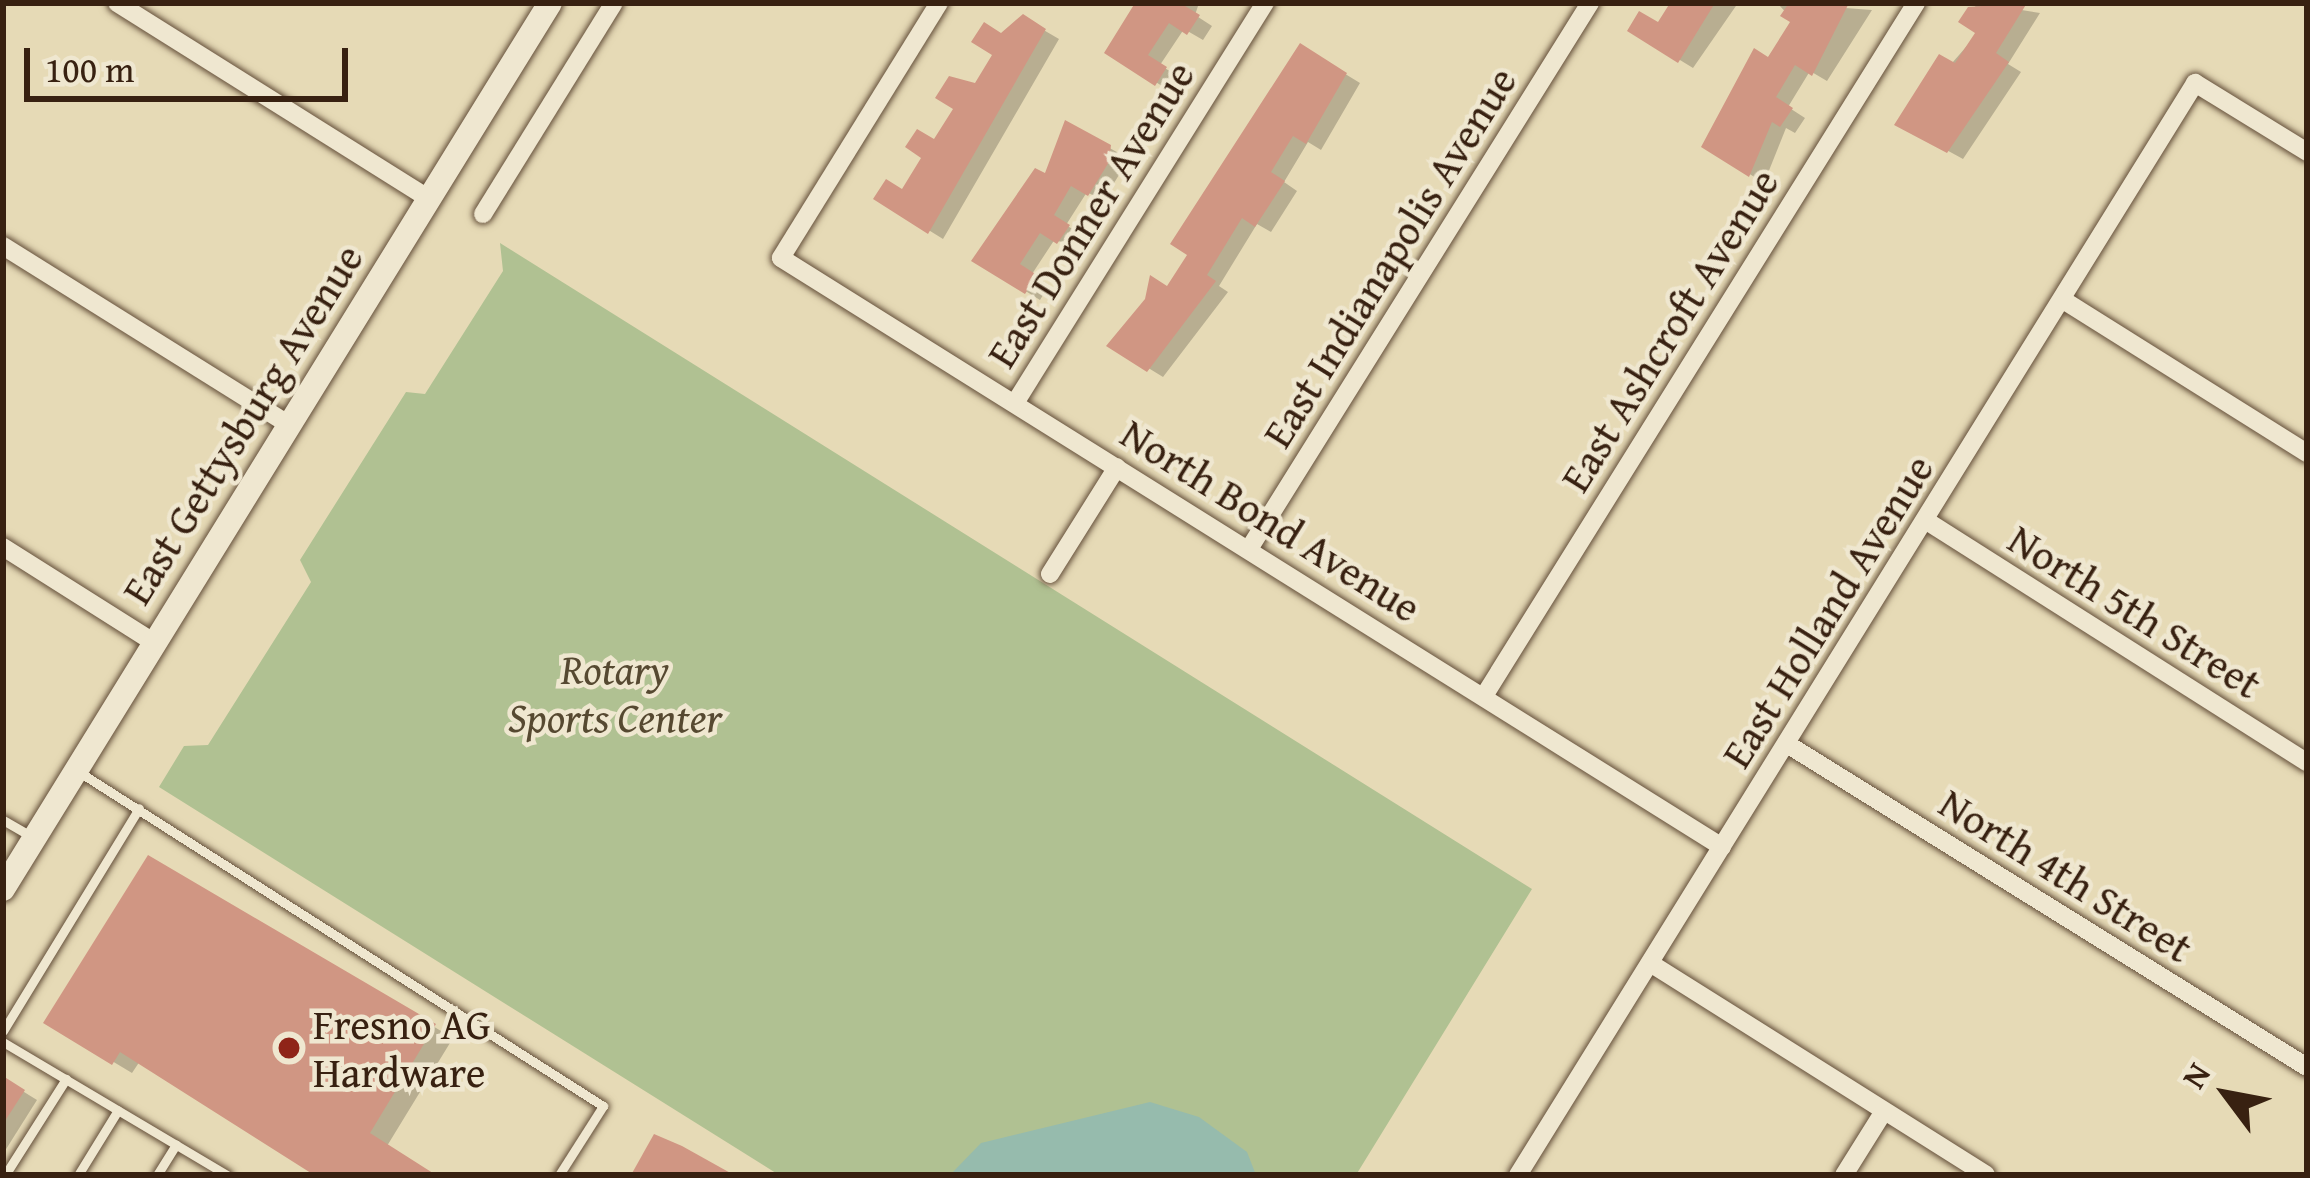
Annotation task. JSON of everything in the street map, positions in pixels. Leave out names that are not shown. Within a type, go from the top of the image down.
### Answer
[{"type":"street","points":[[117,3],[428,198]]},
{"type":"street","name":"East Gettysburg Avenue","points":[[3,889],[550,3]]},
{"type":"street","points":[[483,214],[614,3]]},
{"type":"street","name":"North Bond Avenue","points":[[939,3],[781,258],[1722,847]]},
{"type":"street","name":"East Donner Avenue","points":[[1015,403],[1265,3]]},
{"type":"street","name":"East Indianapolis Avenue","points":[[1249,549],[1589,3]]},
{"type":"street","name":"East Ashcroft Avenue","points":[[1484,696],[1916,3]]},
{"type":"street","name":"East Holland Avenue","points":[[1518,1175],[2195,83],[2307,152]]},
{"type":"street","points":[[3,246],[289,425]]},
{"type":"street","points":[[2063,300],[2307,453]]},
{"type":"street","points":[[1050,574],[1117,467]]},
{"type":"street","name":"North 5th Street","points":[[1925,520],[2307,762]]},
{"type":"street","points":[[3,547],[153,641]]},
{"type":"street","name":"North 4th Street","points":[[1787,744],[2307,1067]]},
{"type":"street","points":[[1650,963],[1986,1175]]},
{"type":"street","points":[[1844,1175],[1884,1111]]},
{"type":"lane","points":[[76,770],[259,879],[259,896],[603,1106],[559,1175]]},
{"type":"lane","points":[[3,1031],[139,808]]},
{"type":"lane","points":[[3,820],[34,838]]},
{"type":"lane","points":[[3,1042],[219,1173]]},
{"type":"lane","points":[[5,1175],[66,1079]]},
{"type":"lane","points":[[78,1175],[118,1110]]},
{"type":"lane","points":[[157,1175],[176,1144]]},
{"type":"green space","name":"Rotary Sports Center","points":[[500,243],[1532,889],[1356,1175],[779,1175],[159,787],[184,746],[208,745],[311,582],[300,560],[406,392],[425,394],[503,271]]},
{"type":"shaded area","points":[[1150,1102],[1199,1117],[1247,1152],[1256,1175],[950,1175],[981,1143]]},
{"type":"building","points":[[1135,3],[1180,3],[1200,15],[1187,35],[1169,23],[1148,55],[1167,67],[1155,86],[1104,53]]},
{"type":"building","points":[[1670,3],[1715,3],[1678,63],[1627,31],[1639,11],[1658,22]]},
{"type":"building","points":[[1789,3],[1849,3],[1812,76],[1795,65],[1776,97],[1793,108],[1780,127],[1772,122],[1749,177],[1701,147],[1754,48],[1768,57],[1790,22],[1780,16]]},
{"type":"building","points":[[2027,3],[1996,53],[2009,62],[1947,153],[1894,125],[1939,54],[1955,63],[1975,33],[1958,22],[1968,7]]},
{"type":"building","points":[[1023,14],[1046,29],[928,234],[873,199],[886,179],[902,189],[921,158],[905,147],[917,129],[934,139],[953,109],[935,98],[949,76],[975,83],[992,55],[971,42],[984,22],[1001,33]]},
{"type":"building","points":[[1300,43],[1347,73],[1306,144],[1293,136],[1271,172],[1285,181],[1255,227],[1242,218],[1207,275],[1216,281],[1147,372],[1106,346],[1145,299],[1150,275],[1167,286],[1187,255],[1170,244]]},
{"type":"building","points":[[1065,120],[1111,145],[1109,162],[1088,196],[1071,186],[1054,215],[1070,225],[1057,244],[1040,233],[1020,264],[1037,275],[1025,294],[971,261],[1035,168],[1045,173]]},
{"type":"building","points":[[148,855],[436,1024],[370,1133],[436,1175],[314,1175],[120,1052],[112,1065],[43,1023]]},
{"type":"building","points":[[3,1076],[25,1090],[3,1124]]},
{"type":"building","points":[[654,1134],[682,1146],[734,1175],[631,1175]]},
{"type":"place","name":"Fresno AG Hardware","points":[[289,1048]]}]
